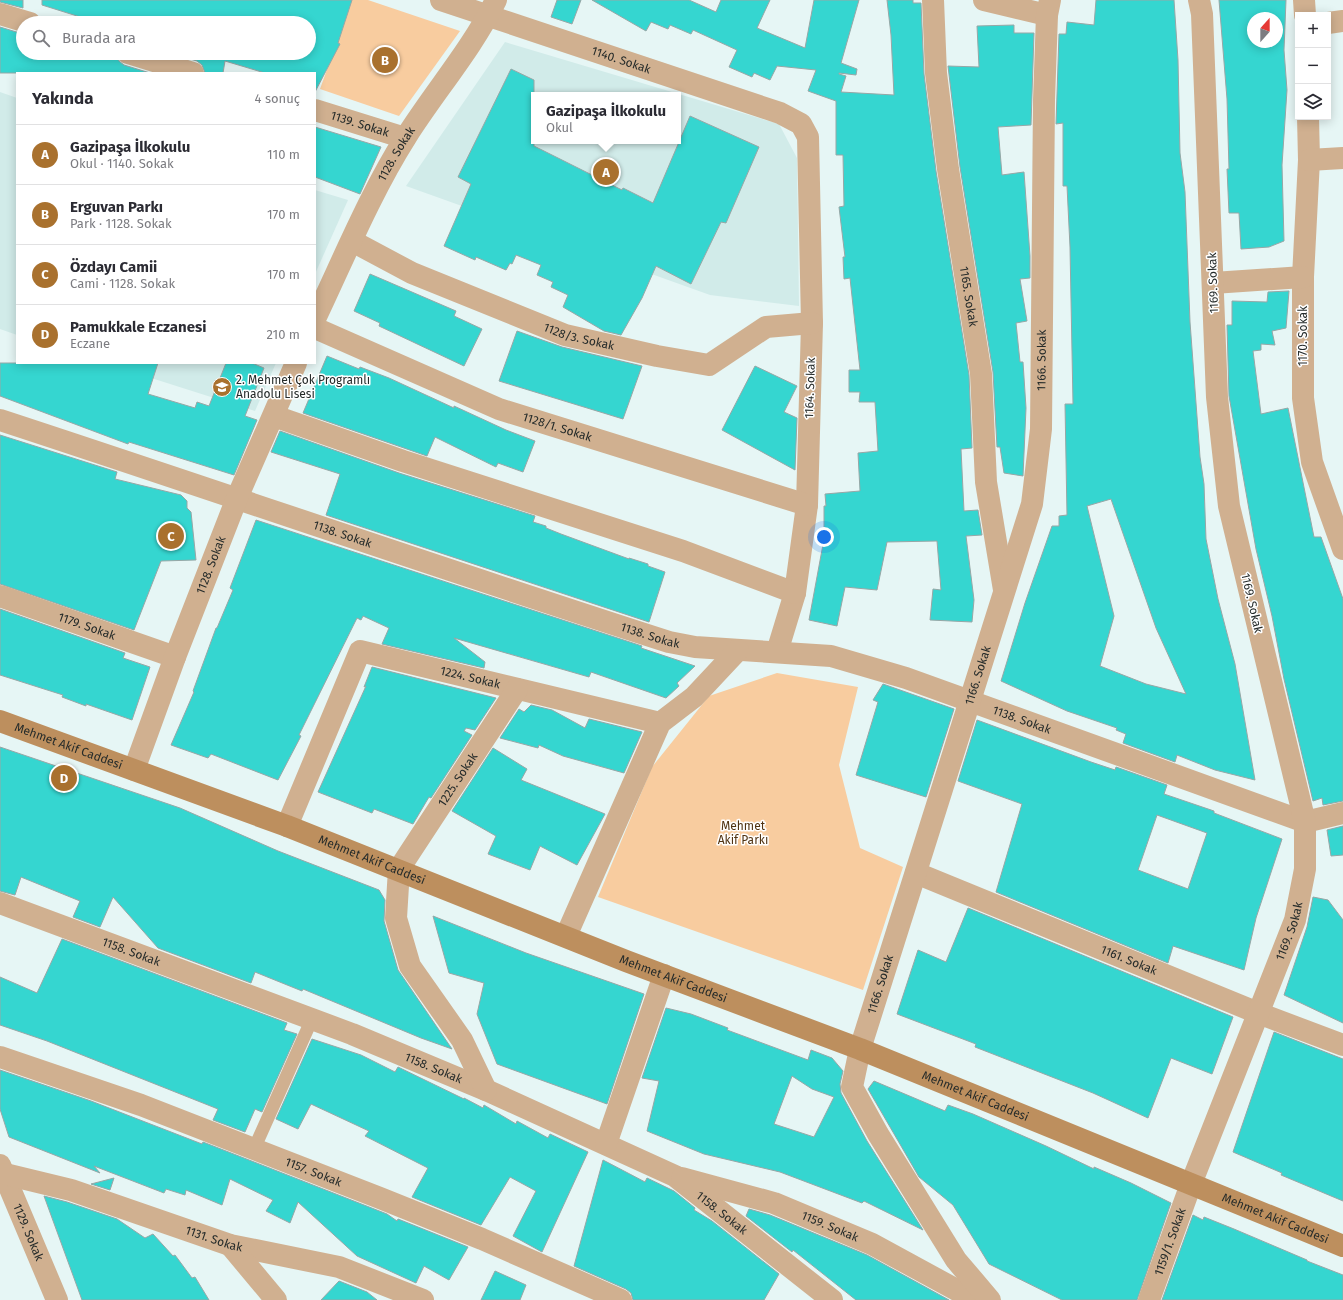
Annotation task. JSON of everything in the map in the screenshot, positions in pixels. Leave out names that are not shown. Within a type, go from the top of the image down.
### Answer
[{"type":"main road","name":"Mehmet Akif Caddesi","points":[[0,722],[287,826],[399,869],[664,975],[860,1049],[1343,1246]]},
{"type":"street","name":"1140. Sokak","points":[[441,0],[492,7],[780,113],[801,124]]},
{"type":"street","name":"1165. Sokak","points":[[933,0],[936,73],[948,169],[981,374],[986,482],[1005,594]]},
{"type":"street","points":[[984,0],[1049,8]]},
{"type":"street","name":"1169. Sokak","points":[[1191,1184],[1295,920],[1304,868],[1305,822],[1229,506],[1217,397],[1214,284],[1202,14],[1199,0]]},
{"type":"street","points":[[1304,0],[1305,12]]},
{"type":"street","name":"1128. Sokak","points":[[316,317],[383,177],[405,138],[474,39],[492,7]]},
{"type":"street","name":"1166. Sokak","points":[[990,1300],[956,1260],[878,1134],[852,1087],[860,1049],[1005,594],[1032,504],[1041,429],[1044,100],[1049,8]]},
{"type":"street","points":[[0,14],[16,19]]},
{"type":"street","points":[[1331,23],[1343,21]]},
{"type":"street","points":[[151,60],[190,72]]},
{"type":"street","name":"1139. Sokak","points":[[316,110],[405,138]]},
{"type":"street","name":"1170. Sokak","points":[[1308,120],[1309,160],[1304,277],[1303,398],[1312,462],[1343,549]]},
{"type":"street","name":"1164. Sokak","points":[[778,652],[795,593],[807,504],[812,323],[808,137],[801,124]]},
{"type":"street","points":[[1309,160],[1343,158]]},
{"type":"street","name":"1128/3. Sokak","points":[[352,242],[412,273],[565,335],[657,356],[709,365],[766,327],[812,323]]},
{"type":"street","points":[[1214,284],[1304,277]]},
{"type":"street","name":"1128/1. Sokak","points":[[316,328],[499,409],[807,504]]},
{"type":"street","name":"1128. Sokak","points":[[134,770],[174,657],[237,498],[296,364]]},
{"type":"street","points":[[274,416],[403,461],[683,551],[795,593]]},
{"type":"street","name":"1138. Sokak","points":[[0,420],[237,498],[456,573],[669,642],[696,647],[831,656],[906,678],[1305,822]]},
{"type":"street","name":"1179. Sokak","points":[[0,596],[174,657]]},
{"type":"street","points":[[566,936],[660,723],[694,697],[738,650]]},
{"type":"street","name":"1224. Sokak","points":[[287,826],[360,651],[660,723]]},
{"type":"street","name":"1225. Sokak","points":[[399,869],[517,689]]},
{"type":"street","points":[[1305,822],[1343,813]]},
{"type":"street","points":[[399,869],[396,918],[410,966],[462,1040],[486,1090]]},
{"type":"street","name":"1161. Sokak","points":[[916,873],[1258,1013],[1343,1045]]},
{"type":"street","name":"1158. Sokak","points":[[0,903],[312,1019],[486,1090],[675,1176],[832,1300]]},
{"type":"street","points":[[606,1144],[664,975]]},
{"type":"street","name":"1157. Sokak","points":[[0,1058],[142,1105],[482,1239],[621,1300]]},
{"type":"street","name":"1131. Sokak","points":[[2,1169],[71,1190],[230,1245],[339,1267],[423,1300]]},
{"type":"street","name":"1129. Sokak","points":[[2,1169],[57,1300]]},
{"type":"street","name":"1159. Sokak","points":[[675,1176],[774,1203],[872,1244],[975,1300]]},
{"type":"street","name":"1159/1. Sokak","points":[[1149,1300],[1191,1184]]},
{"type":"street","points":[[230,1245],[276,1300]]},
{"type":"lane","points":[[254,1149],[312,1019]]},
{"type":"shaded area","points":[[505,42],[672,92],[531,92],[531,144],[681,144],[681,95],[779,124],[797,158],[799,306],[710,295],[406,186]]},
{"type":"shaded area","points":[[0,92],[16,98],[16,335],[0,329]]},
{"type":"shaded area","points":[[316,190],[348,200],[316,272]]},
{"type":"shaded area","name":"2. Mehmet Çok Programlı Anadolu Lisesi","points":[[107,364],[276,364],[255,411]]},
{"type":"green space","points":[[352,0],[368,0],[460,31],[399,116],[320,89]]},
{"type":"green space","name":"Mehmet Akif Parkı","points":[[777,673],[858,687],[839,765],[860,848],[903,867],[863,990],[598,897],[652,767],[709,696]]},
{"type":"building","points":[[0,0],[23,0],[23,8],[0,2]]},
{"type":"building","points":[[42,0],[352,0],[338,43],[340,44],[316,90],[316,72],[262,72],[225,61],[223,72],[205,72],[202,65],[194,60],[316,60],[316,16],[77,16],[42,5]]},
{"type":"building","points":[[557,0],[581,0],[572,24],[551,17]]},
{"type":"building","points":[[592,0],[689,0],[716,12],[721,0],[770,0],[757,28],[805,48],[814,0],[859,0],[841,63],[857,69],[856,75],[839,73],[846,76],[841,92],[894,95],[891,35],[887,0],[913,0],[913,3],[921,3],[924,74],[936,171],[969,375],[972,448],[961,449],[964,511],[978,510],[982,535],[966,536],[974,600],[972,622],[930,620],[933,589],[941,590],[937,541],[887,542],[877,590],[845,587],[837,626],[809,620],[824,539],[824,506],[826,506],[825,494],[860,491],[858,453],[878,451],[875,402],[859,402],[860,392],[849,392],[849,370],[860,370],[850,278],[844,279],[843,257],[845,257],[839,207],[844,206],[843,155],[836,155],[836,101],[808,91],[816,70],[777,66],[770,80],[754,73],[752,77],[729,67],[737,50],[693,30],[691,34],[670,25],[668,29],[651,22],[646,31]]},
{"type":"building","points":[[1096,0],[1174,0],[1178,60],[1180,153],[1185,192],[1190,322],[1200,457],[1204,484],[1206,539],[1218,599],[1235,664],[1255,780],[1215,770],[1177,755],[1175,762],[1123,743],[1126,734],[1116,730],[1117,728],[1067,711],[1001,681],[1025,603],[1052,526],[1059,526],[1059,516],[1067,515],[1065,404],[1073,404],[1070,247],[1067,186],[1063,186],[1063,123],[1056,124],[1059,34],[1066,34],[1067,22],[1094,25]],"holes":[[[1111,499],[1156,628],[1186,694],[1146,684],[1100,666],[1114,616],[1087,506]]]},
{"type":"building","points":[[1219,0],[1286,0],[1284,50],[1287,90],[1282,165],[1284,241],[1269,247],[1241,249],[1239,213],[1229,213],[1227,169],[1229,169],[1227,99]]},
{"type":"building","points":[[1014,25],[1014,33],[1034,33],[1031,125],[998,127],[1002,175],[1024,172],[1030,256],[1030,278],[1020,279],[1027,321],[1016,323],[1020,362],[1023,362],[1026,408],[1023,476],[1004,473],[1000,447],[997,447],[993,372],[960,167],[948,66],[979,67],[977,26]]},
{"type":"building","points":[[0,27],[16,32],[16,60],[119,60],[124,65],[147,72],[16,72],[0,73]]},
{"type":"building","points":[[511,69],[534,80],[534,92],[531,92],[531,144],[534,144],[534,146],[622,190],[623,188],[653,203],[678,144],[681,144],[681,137],[690,116],[759,147],[726,223],[721,222],[691,284],[656,266],[642,298],[621,335],[604,331],[563,307],[568,295],[551,287],[553,282],[537,275],[541,265],[516,255],[512,264],[510,263],[506,270],[476,257],[475,260],[444,246],[471,184],[458,177]]},
{"type":"building","points":[[316,127],[381,147],[360,194],[316,177]]},
{"type":"building","points":[[370,274],[456,311],[454,316],[482,329],[464,366],[379,326],[380,323],[354,311]]},
{"type":"building","points":[[1289,291],[1286,328],[1272,331],[1275,345],[1261,344],[1261,350],[1253,351],[1261,414],[1288,408],[1314,537],[1321,537],[1343,599],[1343,801],[1323,805],[1322,798],[1313,801],[1284,679],[1272,616],[1256,549],[1229,396],[1227,325],[1232,325],[1232,301],[1267,302],[1268,292]]},
{"type":"building","points":[[517,331],[562,347],[642,366],[623,419],[499,381]]},
{"type":"building","points":[[327,356],[359,369],[360,367],[389,378],[454,408],[454,406],[506,430],[535,441],[523,472],[498,463],[496,467],[435,437],[427,456],[303,413]]},
{"type":"building","points":[[0,363],[158,364],[148,394],[195,408],[197,402],[209,406],[226,364],[254,364],[264,368],[245,416],[257,420],[234,475],[129,442],[128,444],[0,396]]},
{"type":"building","points":[[755,366],[797,386],[784,412],[797,418],[795,470],[722,430]]},
{"type":"building","points":[[280,431],[399,473],[535,516],[533,522],[546,526],[546,528],[629,559],[648,564],[648,566],[665,572],[649,622],[326,515],[340,474],[271,452]]},
{"type":"building","points":[[0,435],[117,472],[115,479],[181,495],[187,501],[187,508],[191,512],[196,560],[161,561],[134,630],[0,584]]},
{"type":"building","points":[[256,520],[642,646],[641,648],[695,666],[677,683],[679,686],[666,698],[591,672],[589,677],[454,638],[485,662],[484,668],[382,644],[389,628],[363,616],[361,620],[357,618],[299,735],[301,736],[278,780],[211,754],[208,758],[171,745],[194,692],[193,691],[216,628],[233,590],[230,588]]},
{"type":"building","points":[[0,609],[125,653],[123,658],[150,667],[132,720],[86,704],[86,706],[62,697],[63,695],[0,675]]},
{"type":"building","points":[[372,667],[496,698],[475,730],[466,728],[464,731],[472,735],[431,798],[429,797],[413,824],[374,809],[372,813],[318,792],[366,686],[364,687]]},
{"type":"building","points":[[883,684],[954,709],[926,797],[856,775],[878,702],[873,700]]},
{"type":"building","points":[[531,705],[552,710],[585,728],[589,719],[642,732],[624,773],[563,756],[539,745],[538,748],[500,738],[519,709],[524,712]]},
{"type":"building","points":[[977,720],[1091,762],[1115,770],[1116,767],[1167,785],[1164,794],[1214,811],[1214,813],[1282,839],[1256,918],[1244,970],[1173,946],[1168,963],[996,892],[1022,804],[958,781]],"holes":[[[1157,815],[1207,833],[1188,889],[1138,870]]]},
{"type":"building","points":[[0,747],[180,808],[278,851],[379,890],[385,900],[384,921],[398,970],[452,1049],[421,1038],[303,989],[302,991],[255,972],[251,983],[158,948],[113,897],[100,927],[73,917],[80,901],[21,877],[15,895],[0,891]]},
{"type":"building","points":[[493,748],[527,769],[521,780],[605,814],[577,865],[540,846],[530,870],[488,854],[496,836],[452,811]]},
{"type":"building","points":[[1343,826],[1343,855],[1331,856],[1327,830]]},
{"type":"building","points":[[1313,897],[1328,900],[1343,920],[1343,1023],[1284,995],[1307,927]]},
{"type":"building","points":[[968,908],[1233,1017],[1212,1074],[1171,1058],[1148,1118],[1093,1093],[975,1047],[976,1044],[897,1014],[918,950],[946,962]]},
{"type":"building","points":[[433,916],[526,953],[644,994],[607,1104],[497,1064],[477,1014],[484,983],[449,973]]},
{"type":"building","points":[[62,939],[287,1023],[284,1030],[297,1034],[262,1112],[255,1109],[245,1132],[213,1120],[218,1109],[47,1041],[0,1025],[0,977],[37,993]]},
{"type":"building","points":[[666,1008],[691,1014],[728,1028],[727,1030],[808,1060],[811,1050],[832,1058],[843,1071],[840,1084],[841,1093],[867,1141],[923,1230],[864,1201],[862,1203],[780,1172],[704,1154],[647,1131],[659,1081],[642,1078]],"holes":[[[792,1076],[812,1089],[834,1097],[814,1137],[774,1124]]]},
{"type":"building","points":[[1274,1032],[1343,1059],[1343,1201],[1281,1175],[1282,1173],[1233,1152]]},
{"type":"building","points":[[312,1039],[361,1055],[395,1072],[398,1067],[483,1108],[484,1105],[516,1124],[517,1121],[548,1138],[550,1134],[588,1152],[542,1252],[513,1236],[536,1191],[510,1177],[481,1225],[412,1197],[428,1168],[365,1136],[369,1131],[311,1104],[298,1129],[276,1119]]},
{"type":"building","points":[[0,1070],[91,1101],[202,1144],[203,1142],[387,1214],[397,1221],[398,1219],[468,1247],[449,1280],[424,1266],[416,1283],[357,1256],[298,1202],[290,1223],[266,1211],[273,1200],[230,1179],[222,1205],[186,1190],[185,1195],[166,1189],[164,1193],[94,1166],[100,1173],[9,1137],[0,1109]]},
{"type":"building","points":[[874,1081],[945,1111],[948,1105],[973,1114],[1094,1169],[1094,1167],[1131,1183],[1171,1203],[1137,1300],[1062,1300],[989,1264],[953,1205],[919,1177],[868,1089]]},
{"type":"building","points":[[603,1160],[645,1182],[647,1178],[674,1191],[695,1208],[694,1210],[712,1221],[779,1274],[764,1300],[633,1300],[631,1293],[626,1289],[574,1266]]},
{"type":"building","points":[[114,1178],[110,1190],[91,1184]]},
{"type":"building","points":[[44,1196],[117,1219],[145,1238],[153,1234],[173,1256],[175,1255],[192,1278],[195,1277],[209,1300],[82,1300]]},
{"type":"building","points":[[749,1209],[770,1215],[867,1255],[949,1300],[856,1300],[793,1250],[792,1252],[746,1216]]},
{"type":"building","points":[[1193,1215],[1203,1220],[1204,1217],[1234,1229],[1343,1275],[1343,1300],[1162,1300]]},
{"type":"building","points":[[495,1271],[526,1285],[520,1300],[481,1300]]},
{"type":"building","points":[[339,1281],[367,1292],[377,1300],[321,1300]]},
{"type":"place","name":"Erguvan Parkı","points":[[385,60]]},
{"type":"place","name":"Gazipaşa İlkokulu","points":[[606,172]]},
{"type":"place","name":"2. Mehmet Çok Programlı Anadolu Lisesi","points":[[222,387]]},
{"type":"place","name":"Özdayı Camii","points":[[171,536]]},
{"type":"place","name":"Pamukkale Eczanesi","points":[[64,778]]}]
